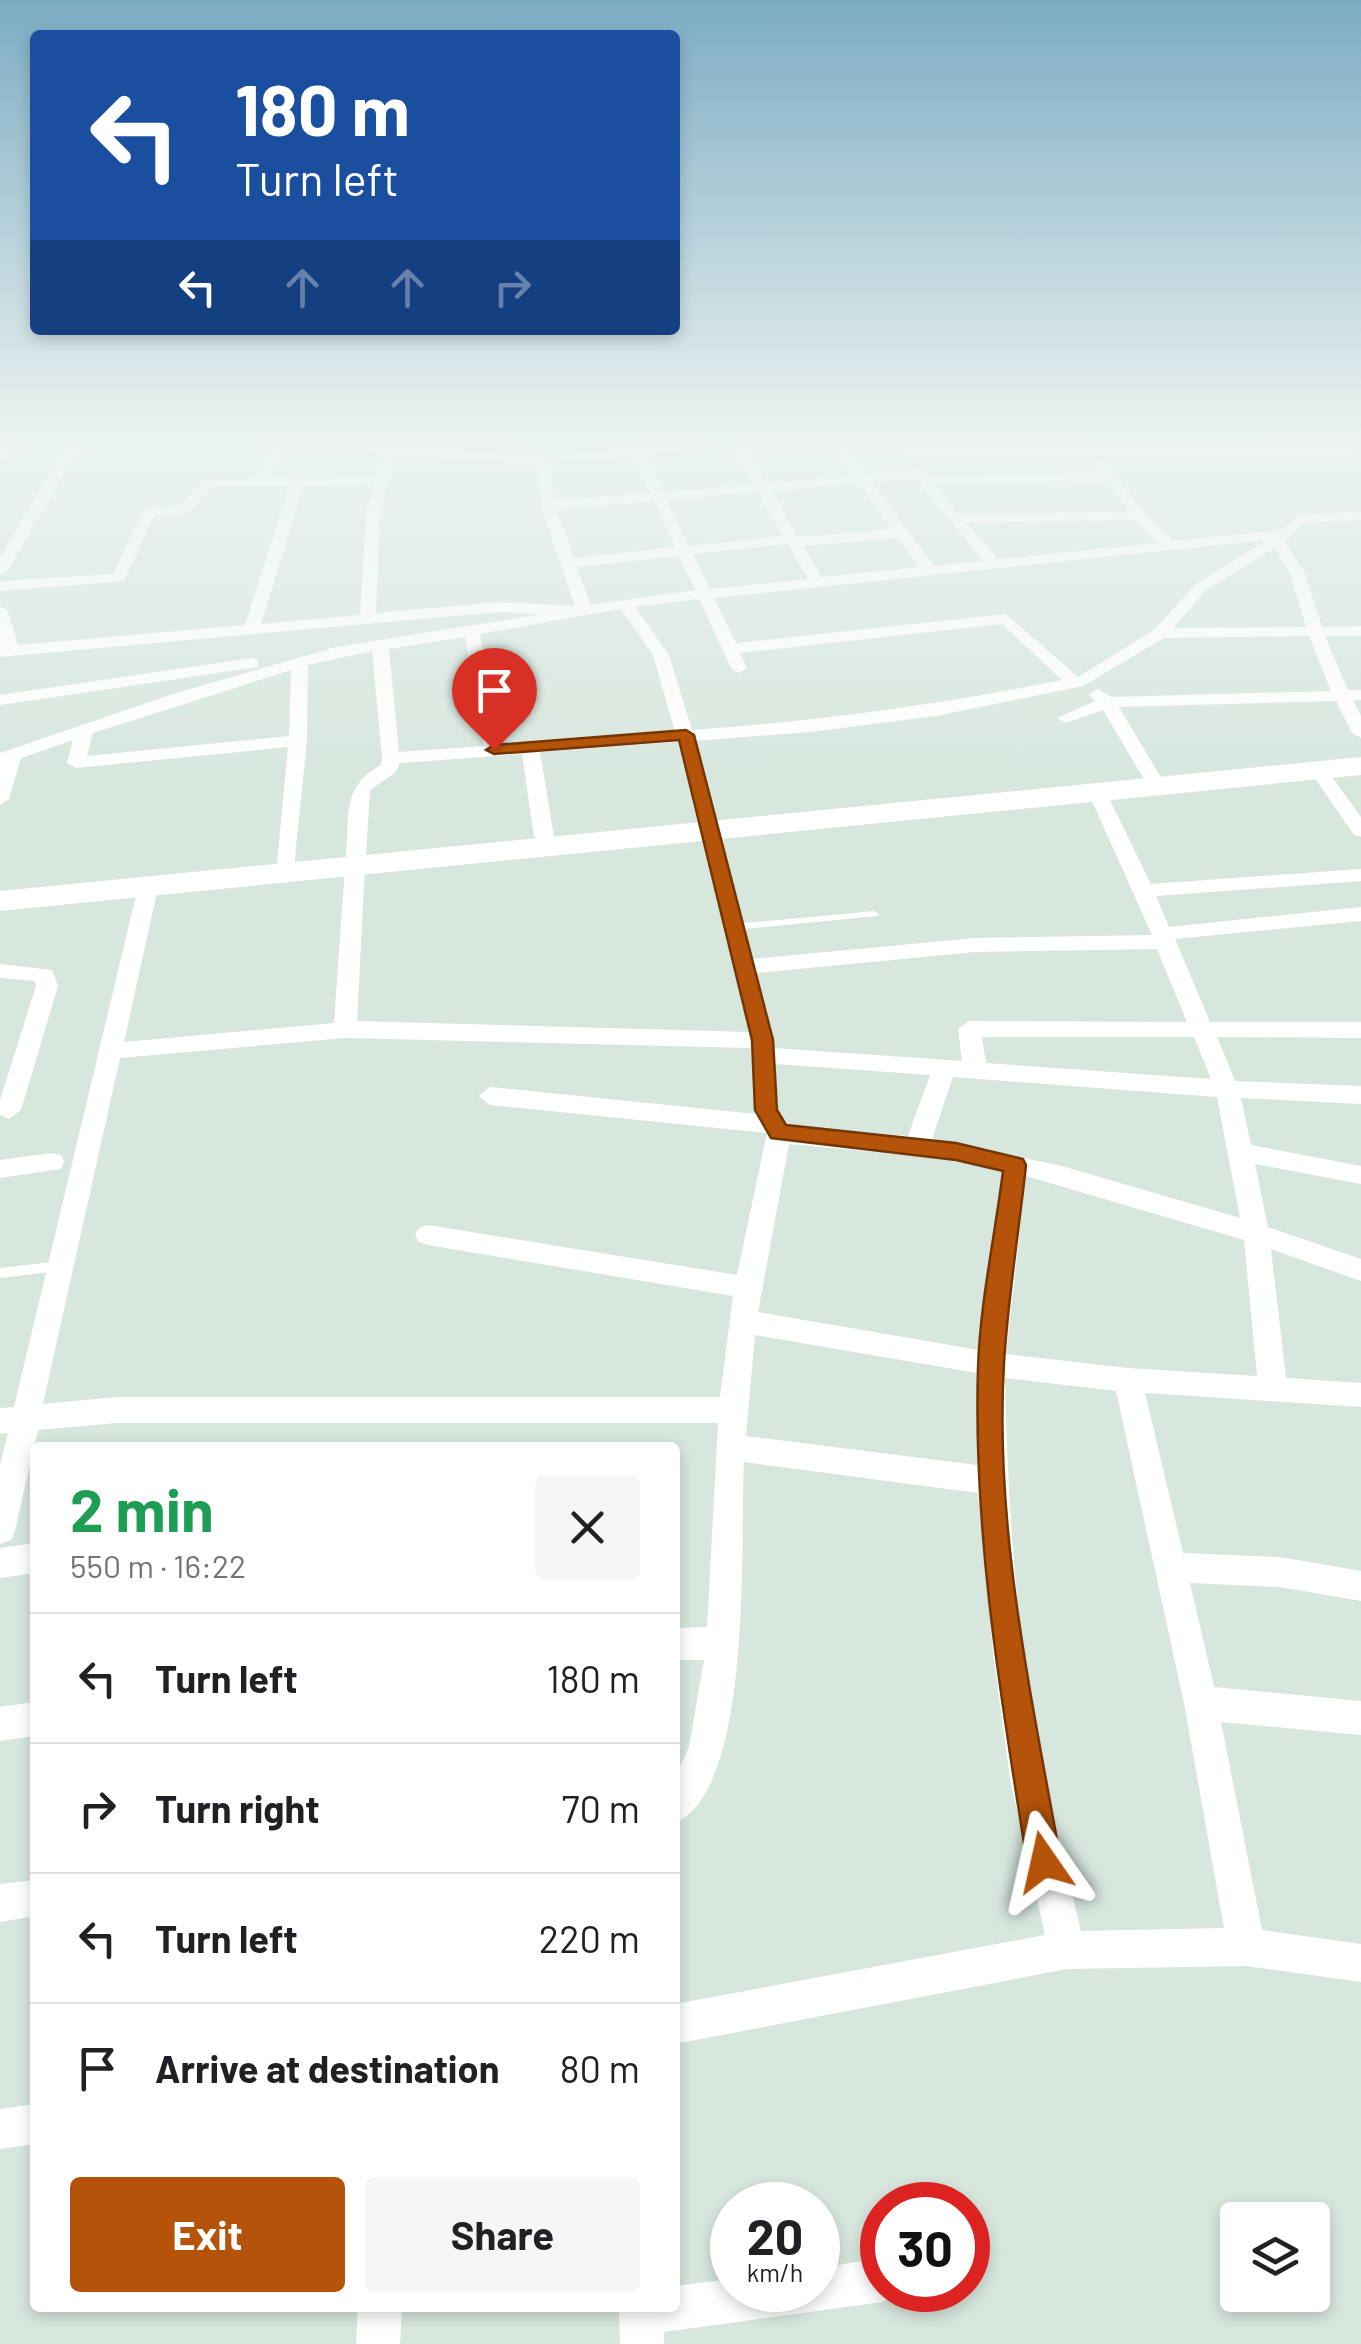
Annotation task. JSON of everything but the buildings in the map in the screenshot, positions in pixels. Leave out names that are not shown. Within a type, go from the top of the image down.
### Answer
[{"type":"main road","points":[[0,901],[148,888],[544,837],[1096,792],[1361,755]]},
{"type":"main road","points":[[0,890],[286,862],[356,861],[1154,782],[1361,766]]},
{"type":"street","points":[[0,586],[119,578],[130,554]]},
{"type":"street","points":[[252,627],[275,554]]},
{"type":"street","points":[[368,618],[372,554]]},
{"type":"street","points":[[565,554],[586,611]]},
{"type":"street","points":[[568,563],[645,554]]},
{"type":"street","points":[[686,554],[738,668]]},
{"type":"street","points":[[802,554],[818,583]]},
{"type":"street","points":[[917,554],[930,571]]},
{"type":"street","points":[[987,554],[996,564]]},
{"type":"street","points":[[0,799],[6,757],[305,660],[625,604],[1101,554]]},
{"type":"street","points":[[391,758],[810,727],[936,711],[1079,682],[1160,633],[1201,586],[1254,554]]},
{"type":"street","points":[[1290,554],[1306,591],[1316,632],[1352,695],[1361,734]]},
{"type":"street","points":[[625,604],[662,656],[686,735],[763,1048],[766,1110],[777,1129],[747,1287],[732,1410],[728,1593],[722,1643],[698,1778],[680,1799]]},
{"type":"street","points":[[0,610],[6,651],[499,607],[586,611]]},
{"type":"street","points":[[730,649],[1006,620],[1107,702],[1154,782]]},
{"type":"street","points":[[1160,633],[1361,631]]},
{"type":"street","points":[[472,632],[494,750]]},
{"type":"street","points":[[345,1030],[361,790],[368,780],[392,765],[380,645]]},
{"type":"street","points":[[0,700],[230,665],[305,660]]},
{"type":"street","points":[[286,862],[305,660]]},
{"type":"street","points":[[1066,718],[1107,702],[1352,695]]},
{"type":"street","points":[[85,730],[76,762],[298,741]]},
{"type":"street","points":[[530,746],[544,837]]},
{"type":"street","points":[[1318,770],[1361,831]]},
{"type":"street","points":[[1096,792],[1144,891],[1228,1089],[1256,1232],[1273,1391]]},
{"type":"street","points":[[1144,891],[1361,875]]},
{"type":"street","points":[[0,1530],[14,1418],[64,1266],[148,888]]},
{"type":"street","points":[[744,967],[974,945],[1163,938],[1361,914]]},
{"type":"street","points":[[0,971],[32,972],[44,976],[46,986],[10,1075],[9,1110]]},
{"type":"street","points":[[975,1069],[968,1029],[1201,1026],[1361,1030]]},
{"type":"street","points":[[112,1051],[345,1030],[763,1048],[1228,1089],[1361,1095]]},
{"type":"street","points":[[916,1148],[945,1066]]},
{"type":"street","points":[[490,1096],[956,1151],[1256,1232],[1361,1270]]},
{"type":"street","points":[[1240,1152],[1361,1175]]},
{"type":"street","points":[[0,1169],[52,1162]]},
{"type":"street","points":[[1015,1165],[991,1364],[992,1481],[1009,1654],[1028,1779],[1067,1950]]},
{"type":"street","points":[[428,1235],[747,1287]]},
{"type":"street","points":[[743,1322],[991,1364],[1128,1380],[1361,1395]]},
{"type":"street","points":[[1128,1380],[1201,1702],[1246,1947]]},
{"type":"street","points":[[14,1418],[117,1410],[732,1410]]},
{"type":"street","points":[[730,1446],[992,1481]]},
{"type":"street","points":[[0,1563],[30,1559]]},
{"type":"street","points":[[1171,1566],[1280,1572],[1361,1586]]},
{"type":"street","points":[[680,1644],[722,1643]]},
{"type":"street","points":[[1201,1702],[1361,1718]]},
{"type":"street","points":[[0,1724],[30,1720]]},
{"type":"street","points":[[0,1903],[30,1899]]},
{"type":"street","points":[[680,2023],[1067,1950],[1246,1947],[1361,1963]]},
{"type":"street","points":[[0,2129],[30,2125]]},
{"type":"street","points":[[641,2321],[710,2308]]},
{"type":"street","points":[[378,2344],[380,2312]]},
{"type":"lane","points":[[734,928],[874,914]]},
{"type":"lane","points":[[0,1273],[64,1266]]},
{"type":"route","points":[[494,750],[686,735],[762,1040],[766,1110],[779,1132],[956,1151],[1015,1165],[991,1364],[992,1481],[1009,1654],[1044,1862]]}]
